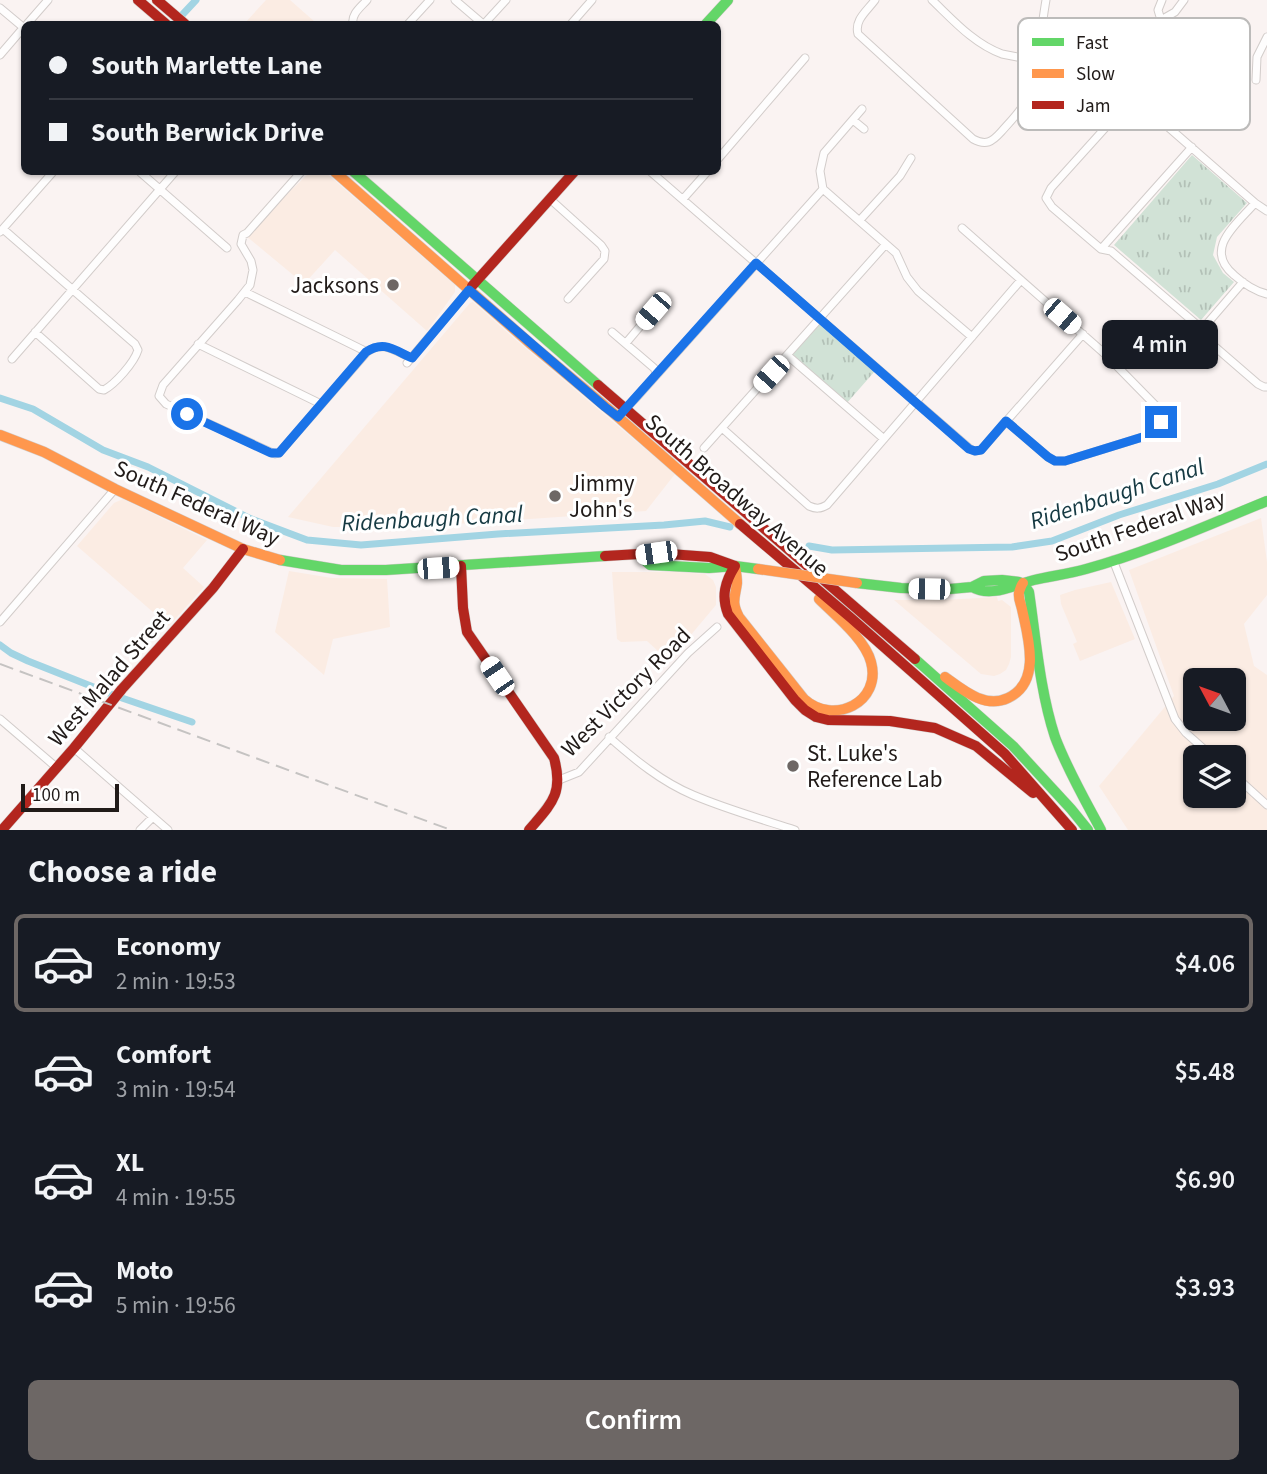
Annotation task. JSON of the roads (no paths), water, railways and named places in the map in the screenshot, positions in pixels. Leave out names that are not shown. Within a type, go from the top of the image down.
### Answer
[{"type":"main road","points":[[138,0],[162,21]]},
{"type":"main road","points":[[157,0],[180,21]]},
{"type":"main road","points":[[709,21],[728,0]]},
{"type":"main road","name":"South Broadway Avenue","points":[[338,175],[1005,754],[1072,830]]},
{"type":"main road","name":"South Broadway Avenue","points":[[357,175],[1013,746],[1088,830]]},
{"type":"main road","points":[[469,290],[571,175]]},
{"type":"main road","name":"South Federal Way","points":[[0,435],[44,452],[243,550],[282,561],[341,570],[461,566],[656,553],[710,557],[735,566],[901,589],[950,589],[972,587],[984,581],[1023,583],[1066,574],[1113,560],[1267,501]]},
{"type":"main road","name":"West Malad Street","points":[[2,826],[74,748],[243,550]]},
{"type":"main road","points":[[735,566],[735,611],[802,697],[828,712],[849,708],[866,694],[871,684],[873,674],[870,657],[857,638],[776,554]]},
{"type":"main road","name":"West Victory Road","points":[[461,566],[467,632],[554,758],[559,773],[555,796],[529,830]]},
{"type":"main road","points":[[735,566],[726,578],[724,586],[724,604],[728,614],[805,710],[828,720],[890,721],[935,728],[976,746],[1062,817]]},
{"type":"main road","points":[[909,653],[970,695],[985,701],[1010,697],[1020,690],[1027,679],[1030,666],[1019,594],[1023,583]]},
{"type":"main road","points":[[1023,583],[1029,592],[1044,690],[1054,733],[1062,755],[1101,830]]},
{"type":"street","points":[[30,21],[48,0]]},
{"type":"street","points":[[352,21],[367,0]]},
{"type":"street","points":[[411,21],[430,0]]},
{"type":"street","points":[[455,0],[480,21]]},
{"type":"street","points":[[487,21],[506,0]]},
{"type":"street","points":[[574,21],[592,0]]},
{"type":"street","points":[[875,0],[858,23],[858,34],[978,142],[993,141],[1018,112]]},
{"type":"street","points":[[932,0],[977,42],[988,49],[1018,57]]},
{"type":"street","points":[[1043,18],[1046,0]]},
{"type":"street","points":[[1160,18],[1158,10],[1162,0]]},
{"type":"street","points":[[1164,18],[1175,12],[1184,0]]},
{"type":"street","points":[[0,8],[21,24]]},
{"type":"street","points":[[0,55],[21,31]]},
{"type":"street","points":[[1256,80],[1256,57],[1267,37]]},
{"type":"street","points":[[721,156],[805,58]]},
{"type":"street","points":[[862,109],[824,153],[820,171],[823,189],[896,253],[907,277],[918,291],[972,337]]},
{"type":"street","points":[[853,120],[864,130]]},
{"type":"street","points":[[1103,130],[1051,188],[1046,198],[1052,207],[1101,248],[1111,251],[1196,324],[1199,333],[1258,384],[1267,387]]},
{"type":"street","points":[[1172,130],[1267,211]]},
{"type":"street","points":[[1101,248],[1192,147]]},
{"type":"street","points":[[860,220],[900,176],[911,158]]},
{"type":"street","points":[[35,332],[99,389],[104,390],[110,387],[132,362],[138,350],[135,344],[1,230],[50,175]]},
{"type":"street","points":[[144,175],[227,248]]},
{"type":"street","points":[[12,359],[172,175]]},
{"type":"street","points":[[298,175],[247,233],[243,234],[241,244],[253,270],[250,285],[163,385],[159,396],[166,404],[275,454],[279,453],[366,352],[382,345],[409,360],[469,290]]},
{"type":"street","points":[[655,175],[969,449],[981,450],[1083,334]]},
{"type":"street","points":[[683,199],[704,175]]},
{"type":"street","points":[[618,417],[823,189]]},
{"type":"street","points":[[550,199],[605,251],[604,259],[568,299]]},
{"type":"street","points":[[1255,203],[1226,235],[1220,255],[1226,268],[1253,289],[1267,294]]},
{"type":"street","points":[[962,228],[1083,334],[1156,406],[1161,422],[1149,435],[1065,461],[1055,461],[1006,421]]},
{"type":"street","points":[[704,448],[886,244]]},
{"type":"street","points":[[722,428],[809,506],[818,509],[827,505],[1021,280]]},
{"type":"street","points":[[1199,333],[1243,282]]},
{"type":"street","points":[[245,292],[366,352]]},
{"type":"street","points":[[625,343],[653,311]]},
{"type":"street","points":[[612,332],[654,368],[657,374]]},
{"type":"street","points":[[198,344],[321,404]]},
{"type":"street","points":[[787,355],[884,439]]},
{"type":"street","points":[[0,622],[115,489]]},
{"type":"street","points":[[1113,560],[1175,719],[1199,745]]},
{"type":"street","name":"West Victory Road","points":[[559,780],[579,772],[688,653],[718,628]]},
{"type":"street","points":[[0,719],[56,767]]},
{"type":"street","points":[[609,737],[638,762],[692,795],[795,830]]},
{"type":"street","points":[[74,748],[168,830]]},
{"type":"street","points":[[1246,786],[1267,805]]},
{"type":"street","points":[[140,830],[153,817]]},
{"type":"waterway","points":[[183,14],[196,0]]},
{"type":"waterway","name":"Ridenbaugh Canal","points":[[0,398],[33,409],[103,450],[148,467],[249,518],[307,540],[361,545],[705,521],[730,527]]},
{"type":"waterway","name":"Ridenbaugh Canal","points":[[809,546],[832,550],[1012,547],[1052,541],[1119,515],[1218,484],[1267,464]]},
{"type":"waterway","points":[[0,645],[28,661],[111,694]]},
{"type":"waterway","points":[[122,698],[192,722]]},
{"type":"railway","points":[[0,664],[451,830]]},
{"type":"place","name":"Jacksons","points":[[393,285]]},
{"type":"place","name":"Jimmy John's","points":[[555,496]]},
{"type":"place","name":"St. Luke's Reference Lab","points":[[793,766]]}]
